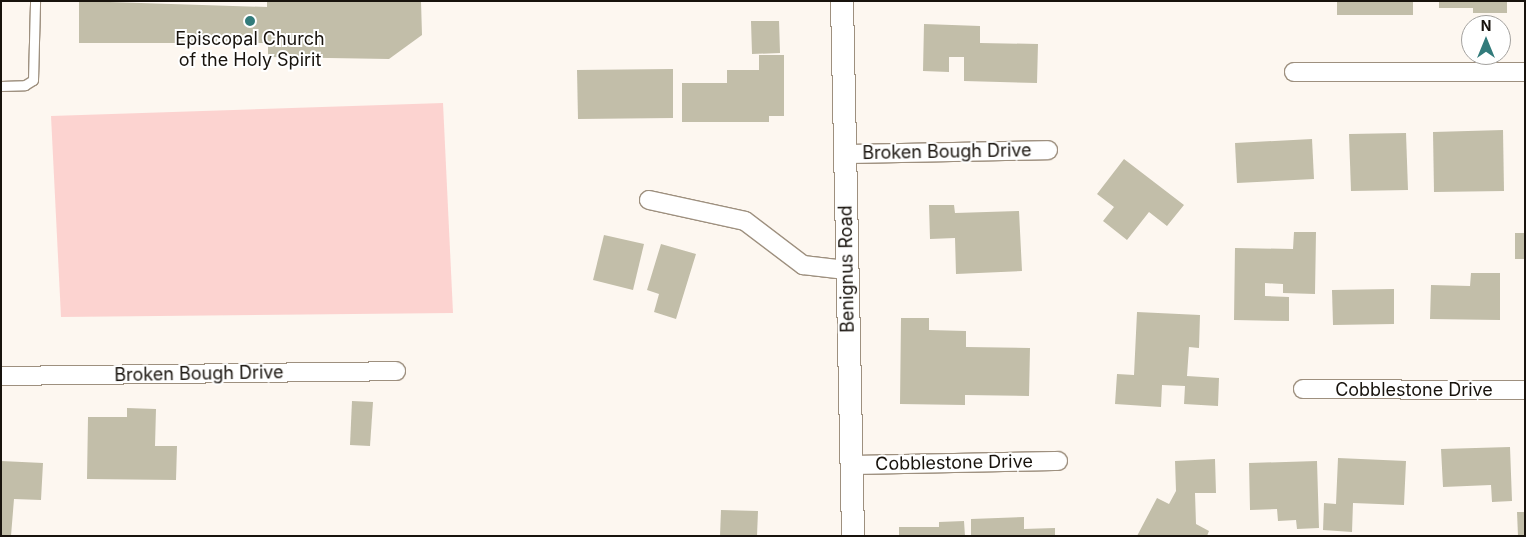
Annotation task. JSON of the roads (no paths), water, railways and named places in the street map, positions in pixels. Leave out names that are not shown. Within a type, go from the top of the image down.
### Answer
[{"type":"street","name":"Benignus Road","points":[[842,1],[852,536]]},
{"type":"street","points":[[1294,72],[1525,72]]},
{"type":"street","name":"Broken Bough Drive","points":[[846,154],[1048,150]]},
{"type":"street","points":[[649,200],[745,221],[803,265],[846,270]]},
{"type":"street","name":"Broken Bough Drive","points":[[1,376],[396,372]]},
{"type":"street","name":"Cobblestone Drive","points":[[1303,389],[1525,390]]},
{"type":"street","name":"Cobblestone Drive","points":[[850,465],[1058,461]]},
{"type":"lane","points":[[1,86],[25,85],[33,80],[35,1]]},
{"type":"place","name":"Episcopal Church of the Holy Spirit","points":[[250,21]]}]
